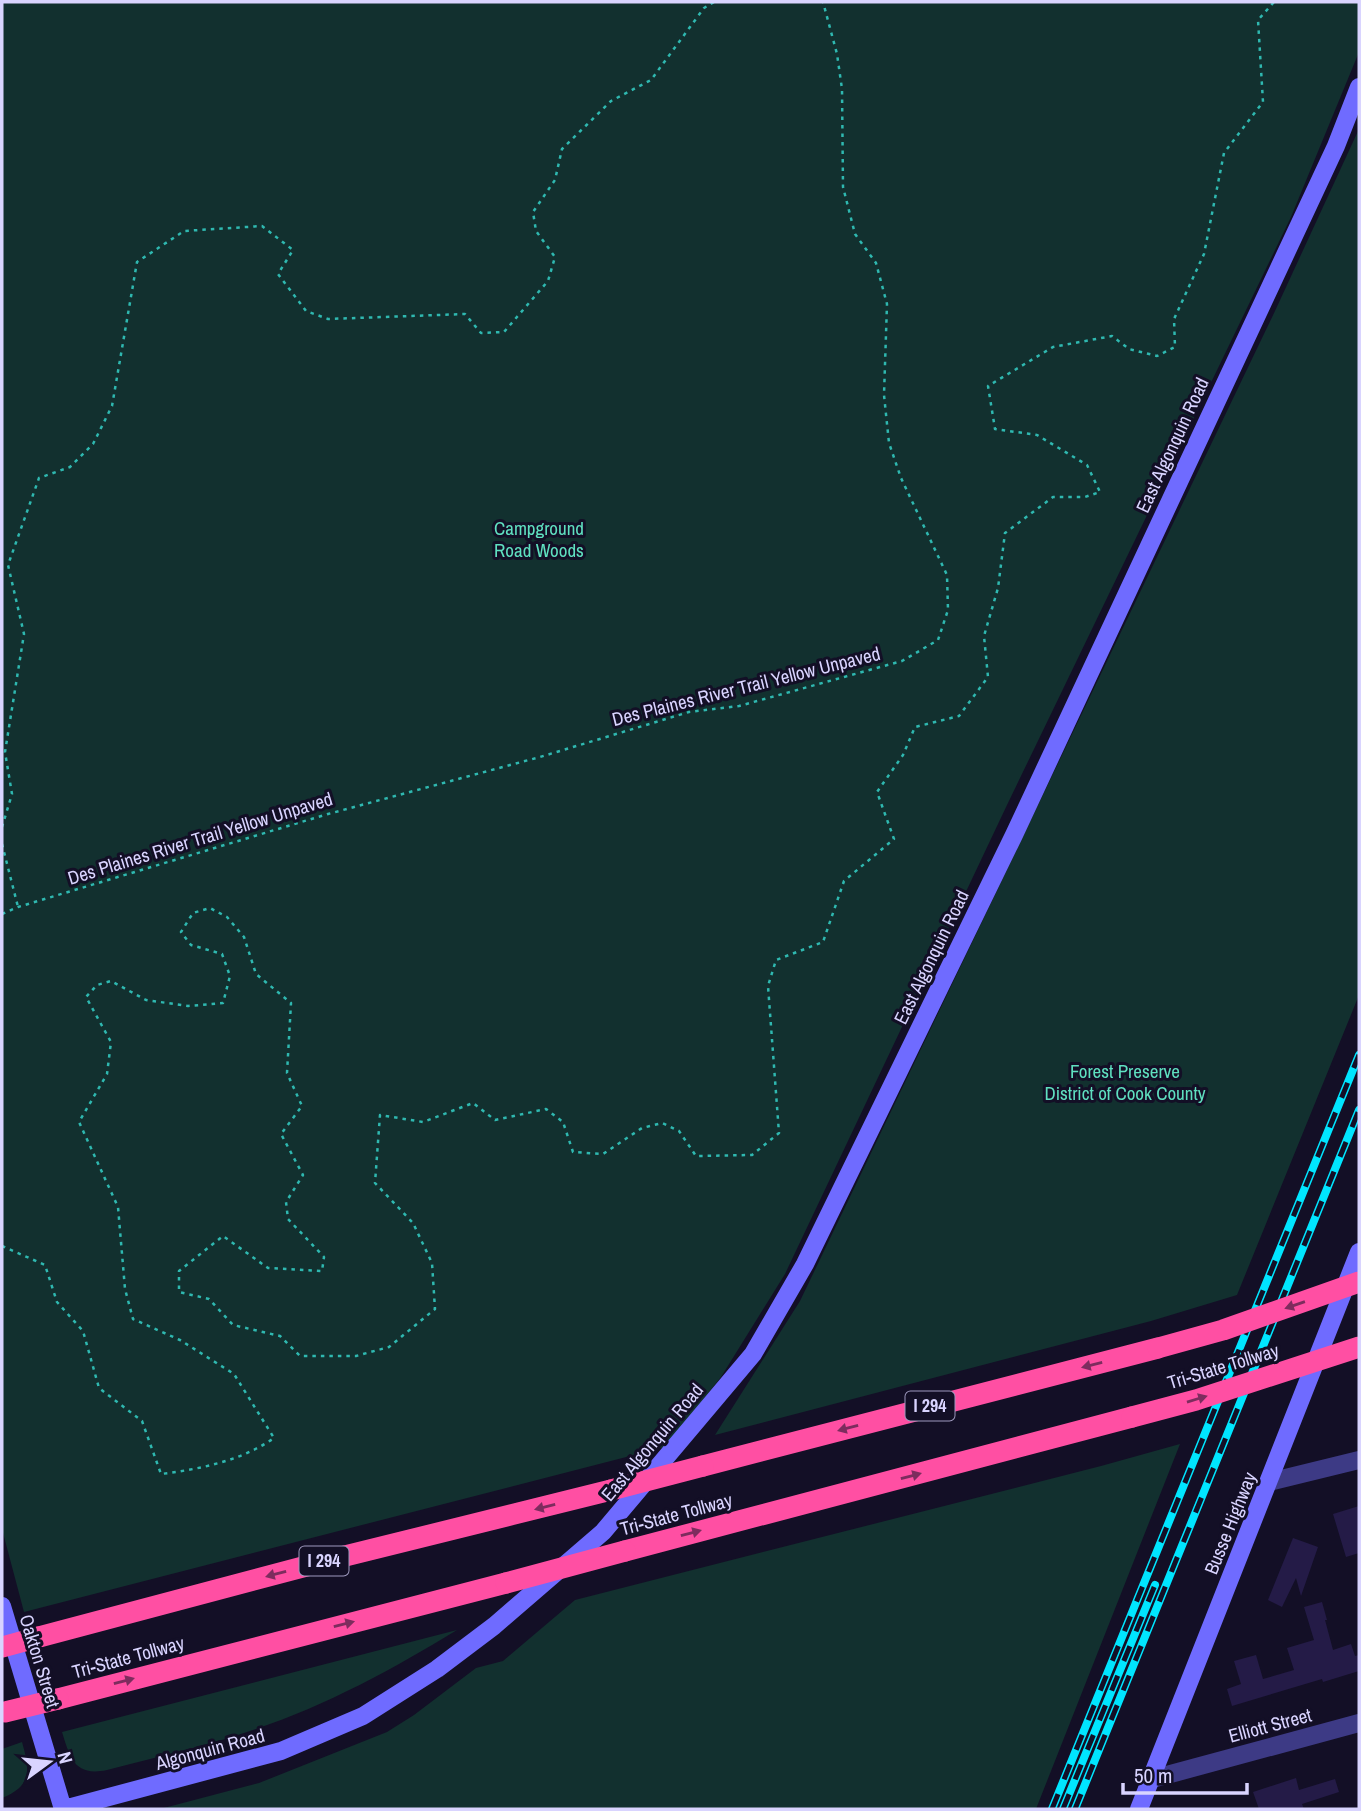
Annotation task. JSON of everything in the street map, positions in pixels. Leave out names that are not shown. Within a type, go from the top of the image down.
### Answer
[{"type":"highway","name":"Tri-State Tollway","points":[[2,1647],[333,1559],[1158,1348],[1223,1330],[1359,1282]]},
{"type":"highway","name":"Tri-State Tollway","points":[[3,1713],[506,1584],[1132,1418],[1359,1347]]},
{"type":"main road","name":"East Algonquin Road","points":[[363,1716],[437,1669],[494,1626],[603,1532],[753,1354],[805,1264],[1014,835],[1336,146],[1359,86]]},
{"type":"main road","name":"Busse Highway","points":[[1139,1809],[1359,1252]]},
{"type":"main road","name":"Oakton Street","points":[[2,1606],[64,1809]]},
{"type":"main road","name":"Algonquin Road","points":[[64,1809],[281,1751],[363,1716]]},
{"type":"street","points":[[1269,1482],[1359,1460]]},
{"type":"street","name":"Elliott Street","points":[[1152,1779],[1359,1723]]},
{"type":"path","points":[[2,827],[12,794],[5,752],[24,634],[8,565],[39,478],[70,467],[93,444],[112,406],[137,262],[184,231],[262,226],[293,250],[278,274],[306,311],[328,319],[465,314],[481,333],[504,332],[548,281],[555,257],[536,231],[533,212],[555,180],[562,149],[611,101],[650,80],[704,8],[714,2]]},
{"type":"path","name":"Des Plaines River Trail Yellow Unpaved","points":[[2,914],[328,814],[540,757],[689,712],[738,706],[901,660],[938,640],[948,610],[947,575],[901,478],[889,443],[884,395],[887,304],[876,263],[855,234],[844,187],[842,89],[837,54],[822,2]]},
{"type":"path","points":[[2,1246],[45,1265],[57,1302],[83,1331],[99,1388],[142,1421],[160,1474],[196,1469],[256,1451],[274,1438],[234,1374],[180,1340],[133,1319],[125,1289],[118,1207],[79,1122],[107,1074],[111,1042],[86,997],[97,985],[111,981],[145,1000],[188,1006],[223,1003],[230,976],[222,954],[191,945],[181,932],[193,913],[210,908],[227,917],[244,937],[256,974],[291,1003],[287,1073],[302,1106],[281,1134],[303,1175],[286,1202],[288,1219],[324,1257],[322,1271],[268,1268],[223,1236],[179,1271],[179,1292],[209,1299],[233,1325],[281,1336],[300,1356],[356,1356],[389,1348],[435,1309],[432,1263],[413,1223],[375,1183],[380,1115],[423,1122],[473,1103],[495,1120],[546,1110],[563,1122],[573,1152],[603,1154],[642,1128],[662,1123],[679,1131],[696,1156],[752,1155],[779,1133],[768,986],[776,960],[823,942],[844,881],[894,839],[877,792],[903,755],[915,727],[959,716],[988,677],[984,636],[998,588],[1005,533],[1054,497],[1085,497],[1100,492],[1087,465],[1037,435],[995,429],[988,386],[1053,347],[1112,336],[1129,349],[1157,356],[1175,347],[1174,319],[1204,254],[1224,153],[1263,102],[1258,20],[1275,2]]},
{"type":"path","points":[[2,844],[18,907]]},
{"type":"green space","name":"Campground Road Woods","points":[[2,2],[1359,2],[1359,52],[1291,217],[1007,805],[785,1274],[721,1377],[665,1447],[24,1612],[2,1529]]},
{"type":"green space","name":"Forest Preserve District of Cook County","points":[[1359,129],[1359,995],[1237,1295],[1151,1321],[715,1435],[800,1301],[1275,311]]},
{"type":"green space","points":[[1180,1444],[1036,1809],[160,1809],[259,1783],[387,1732],[476,1668],[503,1661],[575,1600]]},
{"type":"green space","points":[[457,1630],[384,1672],[308,1709],[238,1735],[182,1751],[107,1770],[87,1771],[80,1768],[71,1757],[62,1732]]},
{"type":"green space","points":[[22,1742],[27,1769],[24,1782],[2,1798],[2,1749]]},
{"type":"building","points":[[1359,1506],[1359,1553],[1346,1557],[1333,1514]]},
{"type":"building","points":[[1293,1538],[1318,1547],[1301,1596],[1296,1578],[1282,1607],[1268,1600]]},
{"type":"building","points":[[1322,1602],[1333,1650],[1351,1644],[1355,1656],[1359,1655],[1359,1671],[1323,1682],[1322,1679],[1232,1706],[1227,1689],[1241,1684],[1234,1661],[1256,1655],[1263,1679],[1294,1670],[1287,1648],[1314,1640],[1304,1607]]},
{"type":"building","points":[[1296,1778],[1299,1790],[1335,1779],[1339,1792],[1302,1804],[1304,1809],[1259,1809],[1253,1792]]},
{"type":"railway","points":[[1052,1809],[1359,1055]]},
{"type":"railway","points":[[1075,1809],[1359,1110]]},
{"type":"railway","points":[[1063,1809],[1155,1585]]}]
